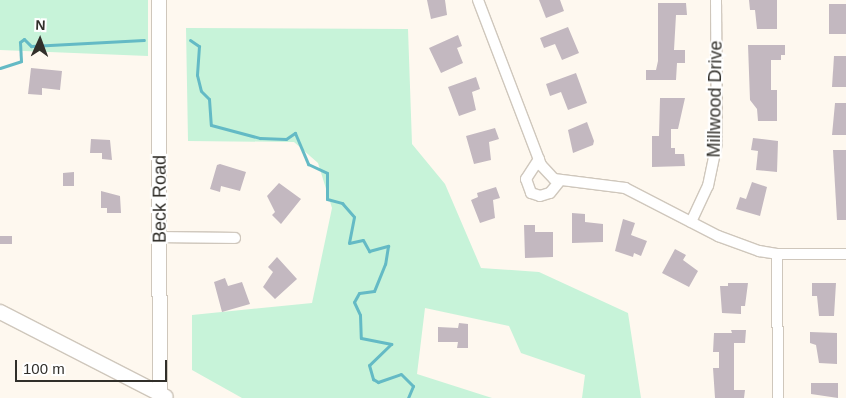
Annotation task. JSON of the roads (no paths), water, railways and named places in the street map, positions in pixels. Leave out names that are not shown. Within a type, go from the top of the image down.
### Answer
[{"type":"main road","name":"Beck Road","points":[[159,0],[163,397]]},
{"type":"main road","points":[[0,312],[163,397]]},
{"type":"street","points":[[478,0],[539,160],[548,175],[559,182],[625,188],[729,241],[777,254],[846,254]]},
{"type":"street","name":"Millwood Drive","points":[[691,222],[708,186],[717,142],[716,0]]},
{"type":"street","points":[[539,160],[526,179],[531,193],[540,196],[550,193],[559,182]]},
{"type":"street","points":[[160,237],[235,238]]},
{"type":"street","points":[[777,254],[778,398]]},
{"type":"waterway","points":[[0,68],[21,61],[20,42],[24,39],[31,46],[144,40]]},
{"type":"waterway","points":[[190,40],[199,46],[197,75],[201,91],[209,99],[211,125],[260,138],[286,139],[295,133],[308,164],[327,173],[327,199],[342,203],[354,217],[349,243],[363,240],[369,251],[388,246],[385,264],[374,291],[359,293],[354,302],[360,315],[361,338],[391,344],[369,365],[373,379],[378,382],[401,374],[413,386],[408,398]]}]
